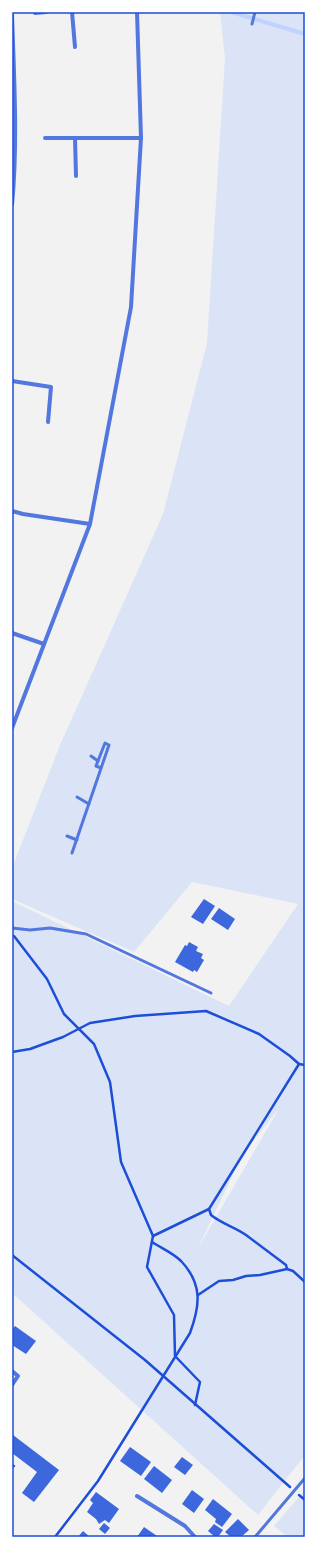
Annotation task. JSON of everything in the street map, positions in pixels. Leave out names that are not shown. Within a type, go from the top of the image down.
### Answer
[{"type":"street","points":[[35,13],[46,12]]},
{"type":"street","points":[[72,12],[75,47]]},
{"type":"street","points":[[12,728],[90,524],[131,307],[141,138],[136,12]]},
{"type":"street","points":[[12,14],[14,180],[12,205]]},
{"type":"street","points":[[45,138],[141,138]]},
{"type":"street","points":[[75,138],[76,176]]},
{"type":"street","points":[[12,381],[51,387],[48,422]]},
{"type":"street","points":[[12,510],[23,514],[90,524]]},
{"type":"street","points":[[12,633],[44,644]]},
{"type":"street","points":[[12,1371],[18,1376],[12,1385]]},
{"type":"street","points":[[137,1496],[185,1526],[195,1537]]},
{"type":"lane","points":[[252,24],[255,12]]},
{"type":"lane","points":[[72,853],[109,745],[105,743],[96,766],[101,768]]},
{"type":"lane","points":[[91,756],[98,761]]},
{"type":"lane","points":[[77,797],[89,804]]},
{"type":"lane","points":[[67,836],[77,840]]},
{"type":"lane","points":[[12,928],[30,930],[50,928],[86,934],[211,993]]},
{"type":"lane","points":[[255,1537],[305,1478]]},
{"type":"path","points":[[12,934],[47,979],[64,1014],[94,1044],[110,1082],[121,1162],[153,1236],[147,1267],[174,1315],[175,1356],[200,1382],[195,1405]]},
{"type":"path","points":[[12,1052],[30,1049],[63,1037],[90,1023],[135,1016],[206,1011],[259,1034],[299,1064],[305,1065]]},
{"type":"path","points":[[153,1236],[209,1209],[299,1064]]},
{"type":"path","points":[[209,1209],[211,1215],[219,1222],[239,1230],[286,1265],[287,1269]]},
{"type":"path","points":[[55,1537],[98,1482],[190,1333],[197,1315],[198,1294],[193,1278],[180,1260],[152,1242]]},
{"type":"path","points":[[12,1255],[145,1360],[270,1469]]},
{"type":"path","points":[[198,1294],[219,1281],[233,1280],[246,1276],[260,1275],[287,1269],[293,1271],[305,1282]]},
{"type":"shaded area","points":[[220,12],[305,12],[305,1455],[258,1515],[12,1293],[12,901],[229,1006],[298,904],[192,882],[134,952],[12,899],[12,868],[60,745],[163,514],[207,343],[225,58]],"holes":[[[277,1112],[198,1248],[243,1154]]]},
{"type":"shaded area","points":[[305,1490],[305,1537],[288,1537],[274,1526]]},
{"type":"building","points":[[204,899],[215,906],[203,924],[191,917]]},
{"type":"building","points":[[219,908],[235,919],[228,930],[211,919]]},
{"type":"building","points":[[189,942],[198,947],[196,951],[203,954],[201,958],[204,960],[197,972],[194,970],[193,972],[175,962],[185,945],[187,946]]},
{"type":"building","points":[[15,1326],[36,1341],[26,1354],[12,1345],[12,1330]]},
{"type":"building","points":[[13,1435],[59,1470],[34,1502],[22,1493],[37,1472],[12,1453]]},
{"type":"building","points":[[130,1447],[151,1462],[141,1476],[120,1461]]},
{"type":"building","points":[[182,1457],[193,1465],[185,1475],[174,1467]]},
{"type":"building","points":[[154,1466],[172,1480],[162,1493],[144,1479]]},
{"type":"building","points":[[192,1490],[204,1499],[194,1513],[182,1504]]},
{"type":"building","points":[[96,1492],[119,1509],[109,1523],[105,1520],[99,1524],[96,1519],[87,1512],[93,1503],[90,1500]]},
{"type":"building","points":[[213,1499],[232,1514],[222,1527],[215,1522],[216,1519],[205,1510]]},
{"type":"building","points":[[238,1519],[249,1530],[241,1537],[231,1537],[225,1532]]},
{"type":"building","points":[[104,1523],[110,1528],[105,1534],[99,1529]]},
{"type":"building","points":[[214,1524],[223,1530],[218,1537],[215,1537],[208,1531]]},
{"type":"building","points":[[144,1527],[157,1536],[137,1537]]},
{"type":"building","points":[[83,1531],[90,1537],[78,1537]]},
{"type":"waterway","points":[[231,12],[305,34]]}]
